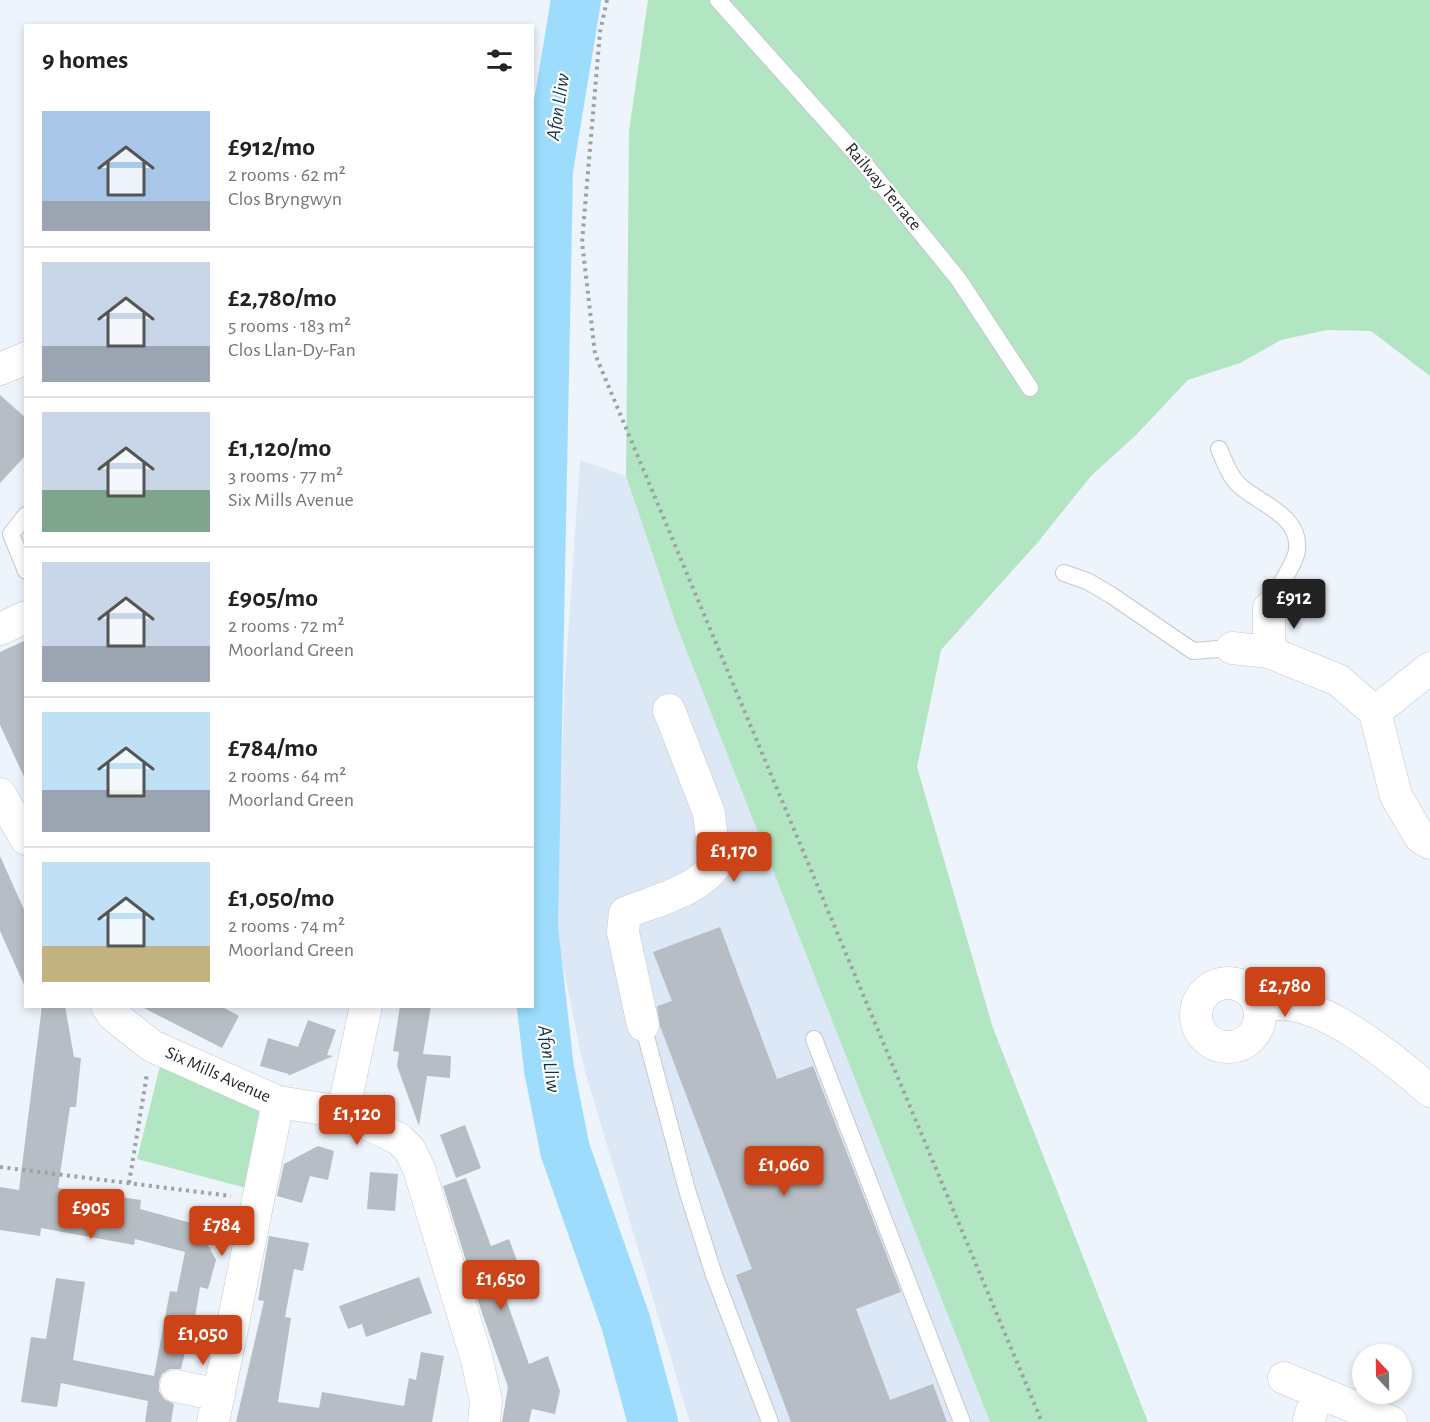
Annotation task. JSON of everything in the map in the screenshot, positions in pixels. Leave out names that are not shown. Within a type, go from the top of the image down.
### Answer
[{"type":"street","points":[[0,369],[24,359]]},
{"type":"street","points":[[1269,608],[1269,652]]},
{"type":"street","points":[[0,629],[24,618]]},
{"type":"street","points":[[1232,648],[1269,652],[1338,680],[1375,712],[1396,796],[1420,837],[1430,843]]},
{"type":"street","points":[[1375,712],[1430,668]]},
{"type":"street","points":[[643,1025],[623,932],[625,913],[687,887],[708,876],[715,866],[709,813],[669,710]]},
{"type":"street","points":[[0,794],[24,836]]},
{"type":"street","points":[[1259,1006],[1287,1004],[1319,1013],[1389,1056],[1430,1090]]},
{"type":"street","name":"Six Mills Avenue","points":[[108,1008],[113,1015],[152,1046],[278,1102],[343,1112],[399,1139],[410,1149],[419,1168],[479,1370],[486,1401],[484,1422]]},
{"type":"street","points":[[343,1112],[366,1008]]},
{"type":"street","points":[[176,1386],[216,1409],[278,1102]]},
{"type":"street","points":[[1284,1378],[1313,1407],[1391,1422]]},
{"type":"lane","name":"Railway Terrace","points":[[718,0],[864,163],[959,280],[1030,388]]},
{"type":"lane","points":[[1218,448],[1238,484],[1291,524],[1297,539],[1297,552],[1274,593],[1269,608]]},
{"type":"lane","points":[[24,517],[10,534],[24,566]]},
{"type":"lane","points":[[1064,573],[1087,581],[1111,595],[1193,651],[1232,648]]},
{"type":"lane","points":[[643,1025],[687,1190],[714,1275],[770,1422]]},
{"type":"lane","points":[[814,1039],[962,1422]]},
{"type":"path","points":[[608,0],[600,32],[582,242],[595,354],[1042,1422]]},
{"type":"path","points":[[129,1183],[152,1046]]},
{"type":"path","points":[[0,1167],[258,1200]]},
{"type":"shaded area","points":[[580,460],[626,476],[676,624],[990,1422],[690,1422],[584,1068],[555,926],[565,680]]},
{"type":"green space","points":[[648,0],[1430,0],[1430,376],[1371,331],[1327,330],[1281,340],[1240,363],[1188,380],[1136,435],[1091,476],[1038,542],[941,650],[917,767],[993,1028],[1148,1422],[990,1422],[676,624],[626,476],[629,131]]},
{"type":"green space","points":[[162,1058],[269,1105],[250,1189],[137,1159]]},
{"type":"building","points":[[0,395],[24,416],[24,457],[0,483]]},
{"type":"building","points":[[24,641],[24,777],[0,725],[0,652]]},
{"type":"building","points":[[0,856],[24,910],[24,985],[0,931]]},
{"type":"building","points":[[720,927],[777,1079],[813,1066],[901,1292],[856,1309],[890,1400],[933,1384],[947,1422],[791,1422],[736,1275],[752,1269],[660,1026],[657,1006],[672,1001],[653,952]]},
{"type":"building","points":[[42,1008],[65,1008],[74,1057],[81,1058],[76,1107],[70,1107],[58,1188],[141,1200],[140,1209],[191,1223],[193,1216],[216,1260],[208,1289],[200,1287],[190,1348],[186,1348],[181,1369],[170,1369],[162,1374],[159,1382],[159,1391],[164,1399],[174,1404],[171,1422],[145,1422],[148,1401],[61,1383],[57,1407],[21,1402],[31,1337],[46,1339],[56,1278],[85,1282],[73,1360],[154,1376],[170,1291],[177,1292],[185,1252],[135,1239],[134,1245],[41,1228],[40,1236],[0,1230],[0,1187],[19,1190]]},
{"type":"building","points":[[144,1008],[225,1008],[239,1016],[222,1048]]},
{"type":"building","points":[[400,1008],[431,1008],[423,1054],[451,1056],[450,1078],[427,1076],[419,1126],[397,1066],[399,1052],[393,1051]]},
{"type":"building","points":[[308,1020],[336,1030],[327,1055],[333,1056],[288,1076],[289,1074],[260,1066],[268,1038],[298,1047]]},
{"type":"building","points":[[465,1125],[481,1168],[456,1178],[440,1135]]},
{"type":"building","points":[[318,1146],[334,1151],[328,1180],[310,1176],[302,1203],[277,1196],[284,1164]]},
{"type":"building","points":[[370,1172],[398,1174],[395,1211],[367,1209]]},
{"type":"building","points":[[466,1178],[491,1246],[509,1239],[520,1269],[498,1277],[529,1364],[548,1356],[560,1391],[555,1414],[532,1409],[529,1422],[502,1422],[508,1387],[481,1310],[443,1186]]},
{"type":"building","points":[[269,1236],[309,1243],[303,1271],[294,1269],[285,1317],[291,1318],[278,1402],[319,1408],[322,1392],[404,1406],[409,1378],[416,1380],[421,1352],[444,1356],[432,1422],[236,1422],[264,1301],[258,1300]]},
{"type":"building","points":[[419,1277],[432,1313],[366,1337],[362,1324],[348,1329],[339,1306]]},
{"type":"waterway","name":"Afon Lliw","points":[[534,877],[548,170],[576,0]]},
{"type":"waterway","name":"Afon Lliw","points":[[534,937],[549,1069],[565,1150],[626,1323],[653,1422]]}]
